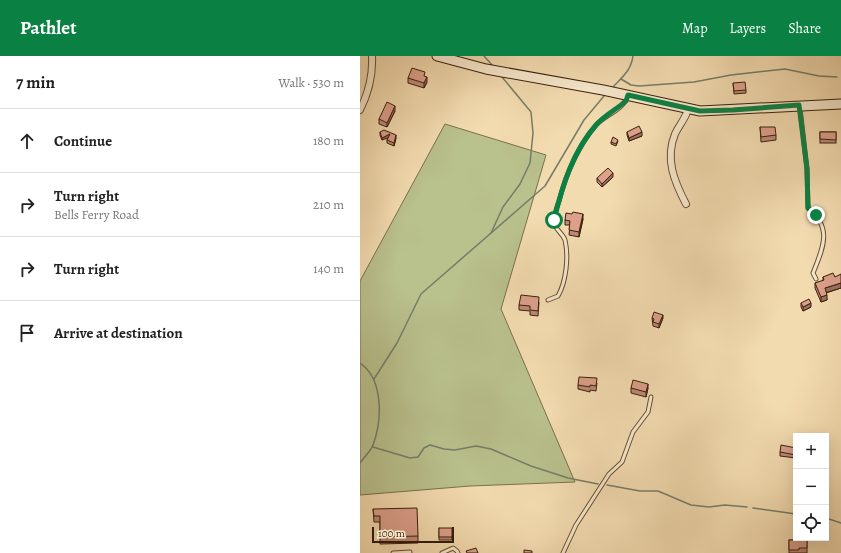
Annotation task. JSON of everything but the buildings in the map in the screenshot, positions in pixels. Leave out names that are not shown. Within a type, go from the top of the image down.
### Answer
[{"type":"main road","points":[[438,56],[498,72],[628,95],[688,109],[728,111],[799,105],[841,104]]},
{"type":"street","points":[[360,110],[369,92],[372,56]]},
{"type":"street","points":[[686,204],[673,176],[670,152],[675,134],[688,109]]},
{"type":"lane","points":[[548,300],[558,296],[562,288],[567,255],[566,242],[563,235],[555,225],[554,220],[559,200],[574,158],[597,124],[623,104],[628,95]]},
{"type":"lane","points":[[799,105],[807,169],[808,208],[822,223],[824,235],[822,252],[813,273],[816,279]]},
{"type":"lane","points":[[563,553],[576,525],[609,474],[622,462],[633,432],[648,412],[651,397]]},
{"type":"lane","points":[[442,553],[453,548],[458,550],[458,553]]},
{"type":"lane","points":[[394,553],[410,552]]},
{"type":"green space","points":[[445,124],[546,155],[501,309],[575,482],[470,486],[360,495],[360,281]]},
{"type":"waterway","points":[[484,56],[493,66]]},
{"type":"waterway","points":[[613,87],[628,70],[633,56]]},
{"type":"waterway","points":[[621,79],[631,85],[639,86],[694,82],[731,75],[785,69],[819,76],[837,77]]},
{"type":"waterway","points":[[491,233],[503,207],[520,184],[530,163],[533,133],[531,112],[502,77]]},
{"type":"waterway","points":[[374,379],[397,343],[421,294],[545,186],[584,120],[604,96]]},
{"type":"waterway","points":[[360,363],[368,370],[373,379],[379,401],[378,424],[373,445],[371,450],[360,463]]},
{"type":"waterway","points":[[373,447],[410,458],[418,457],[424,448],[430,445],[455,450],[476,446],[491,449],[531,466],[568,478],[598,484]]},
{"type":"waterway","points":[[607,485],[640,491],[658,491],[691,505],[709,507],[725,505],[747,507]]},
{"type":"waterway","points":[[753,508],[793,514]]},
{"type":"waterway","points":[[829,519],[841,523]]},
{"type":"route","points":[[554,220],[559,200],[574,158],[597,124],[620,107],[626,101],[628,95],[700,111],[799,105],[807,169],[808,208],[816,215]]}]
